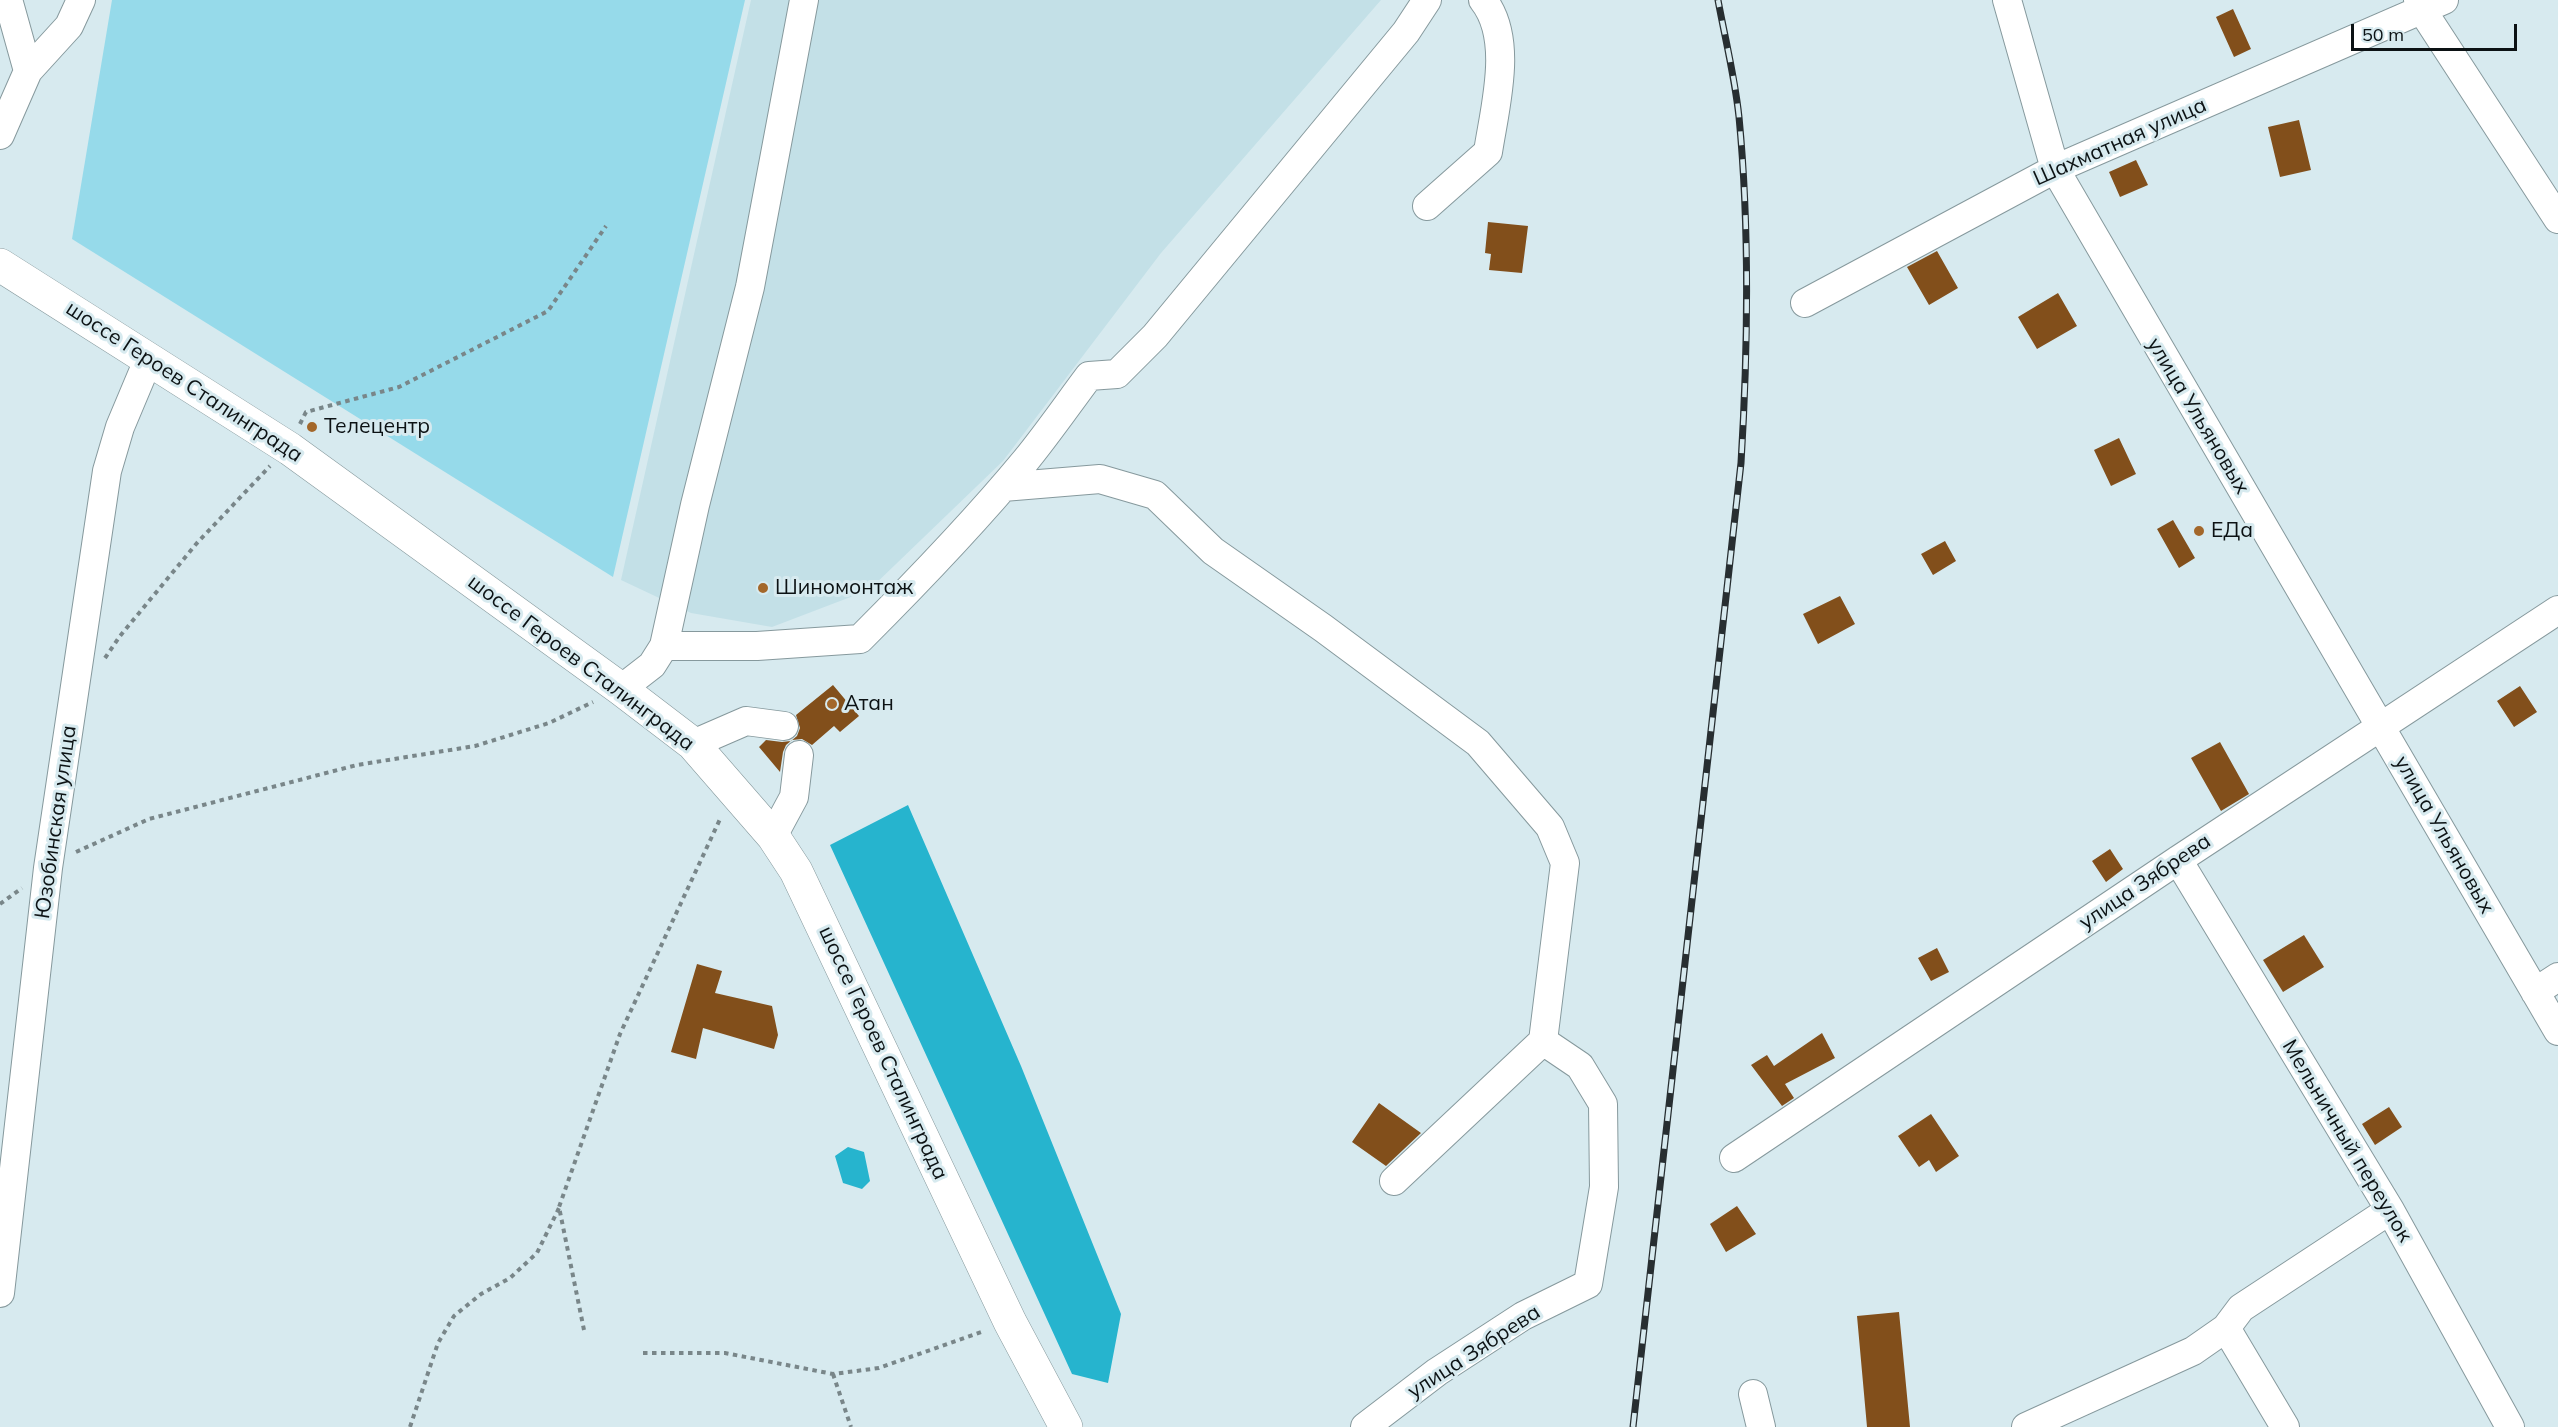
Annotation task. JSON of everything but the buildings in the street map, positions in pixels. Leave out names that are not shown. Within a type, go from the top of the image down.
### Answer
[{"type":"main road","name":"шоссе Героев Сталинграда","points":[[0,265],[290,448],[621,688],[693,744],[773,836],[796,871],[1010,1322],[1066,1427]]},
{"type":"street","points":[[5,0],[9,3],[28,71]]},
{"type":"street","points":[[0,135],[28,71],[69,26],[81,0]]},
{"type":"street","points":[[621,688],[652,665],[664,646],[695,505],[750,287],[804,0]]},
{"type":"street","points":[[664,646],[758,646],[860,639],[938,561],[1003,487],[1027,459],[1089,376],[1117,374],[1155,336],[1406,32],[1427,0]]},
{"type":"street","points":[[1427,206],[1488,152],[1501,49],[1492,12],[1483,0]]},
{"type":"street","name":"улица Ульяновых","points":[[2007,0],[2055,169],[2380,725],[2547,985],[2558,1031]]},
{"type":"street","points":[[2428,3],[2558,219]]},
{"type":"street","name":"Шахматная улица","points":[[1805,303],[2055,169],[2428,3]]},
{"type":"street","name":"Юзобинская улица","points":[[0,1293],[48,868],[107,471],[120,427],[149,358]]},
{"type":"street","points":[[1003,487],[1100,479],[1155,495],[1213,551],[1323,628],[1478,743],[1550,827],[1565,863],[1543,1041],[1394,1181]]},
{"type":"street","name":"улица Зябрева","points":[[1734,1158],[2380,725],[2558,610]]},
{"type":"street","points":[[693,744],[746,721],[784,726]]},
{"type":"street","points":[[773,836],[794,797],[799,755]]},
{"type":"street","name":"Мельничный переулок","points":[[2178,860],[2390,1210],[2510,1427]]},
{"type":"street","name":"улица Зябрева","points":[[1365,1427],[1446,1366],[1523,1317],[1588,1284],[1604,1187],[1603,1104],[1580,1066],[1543,1041]]},
{"type":"street","points":[[2026,1427],[2193,1351],[2226,1328],[2241,1308],[2390,1210]]},
{"type":"street","points":[[2226,1328],[2285,1427]]},
{"type":"street","points":[[1753,1394],[1761,1427]]},
{"type":"path","points":[[0,904],[48,868],[88,845],[148,819],[357,765],[475,746],[549,723],[621,688]]},
{"type":"path","points":[[410,1427],[438,1343],[454,1316],[482,1294],[510,1278],[537,1253],[560,1207],[620,1034],[733,790]]},
{"type":"path","points":[[560,1207],[584,1330]]},
{"type":"path","points":[[643,1353],[725,1353],[833,1374],[879,1368],[1010,1322]]},
{"type":"path","points":[[833,1374],[851,1427]]},
{"type":"shaded area","points":[[112,0],[745,0],[613,577],[72,239]]},
{"type":"shaded area","points":[[751,0],[1381,0],[1161,253],[1003,461],[869,590],[772,627],[691,613],[621,580]]},
{"type":"shaded area","points":[[908,805],[1021,1066],[1121,1314],[1108,1383],[1072,1374],[830,845]]},
{"type":"shaded area","points":[[848,1147],[864,1152],[870,1181],[862,1189],[843,1183],[835,1156]]},
{"type":"railway","points":[[1633,1427],[1741,463],[1746,333],[1743,160],[1737,102],[1718,0]]},
{"type":"place","name":"Телецентр","points":[[312,427]]},
{"type":"place","name":"ЕДа","points":[[2199,531]]},
{"type":"place","name":"Шиномонтаж","points":[[763,588]]},
{"type":"place","name":"Атан","points":[[832,704]]}]
